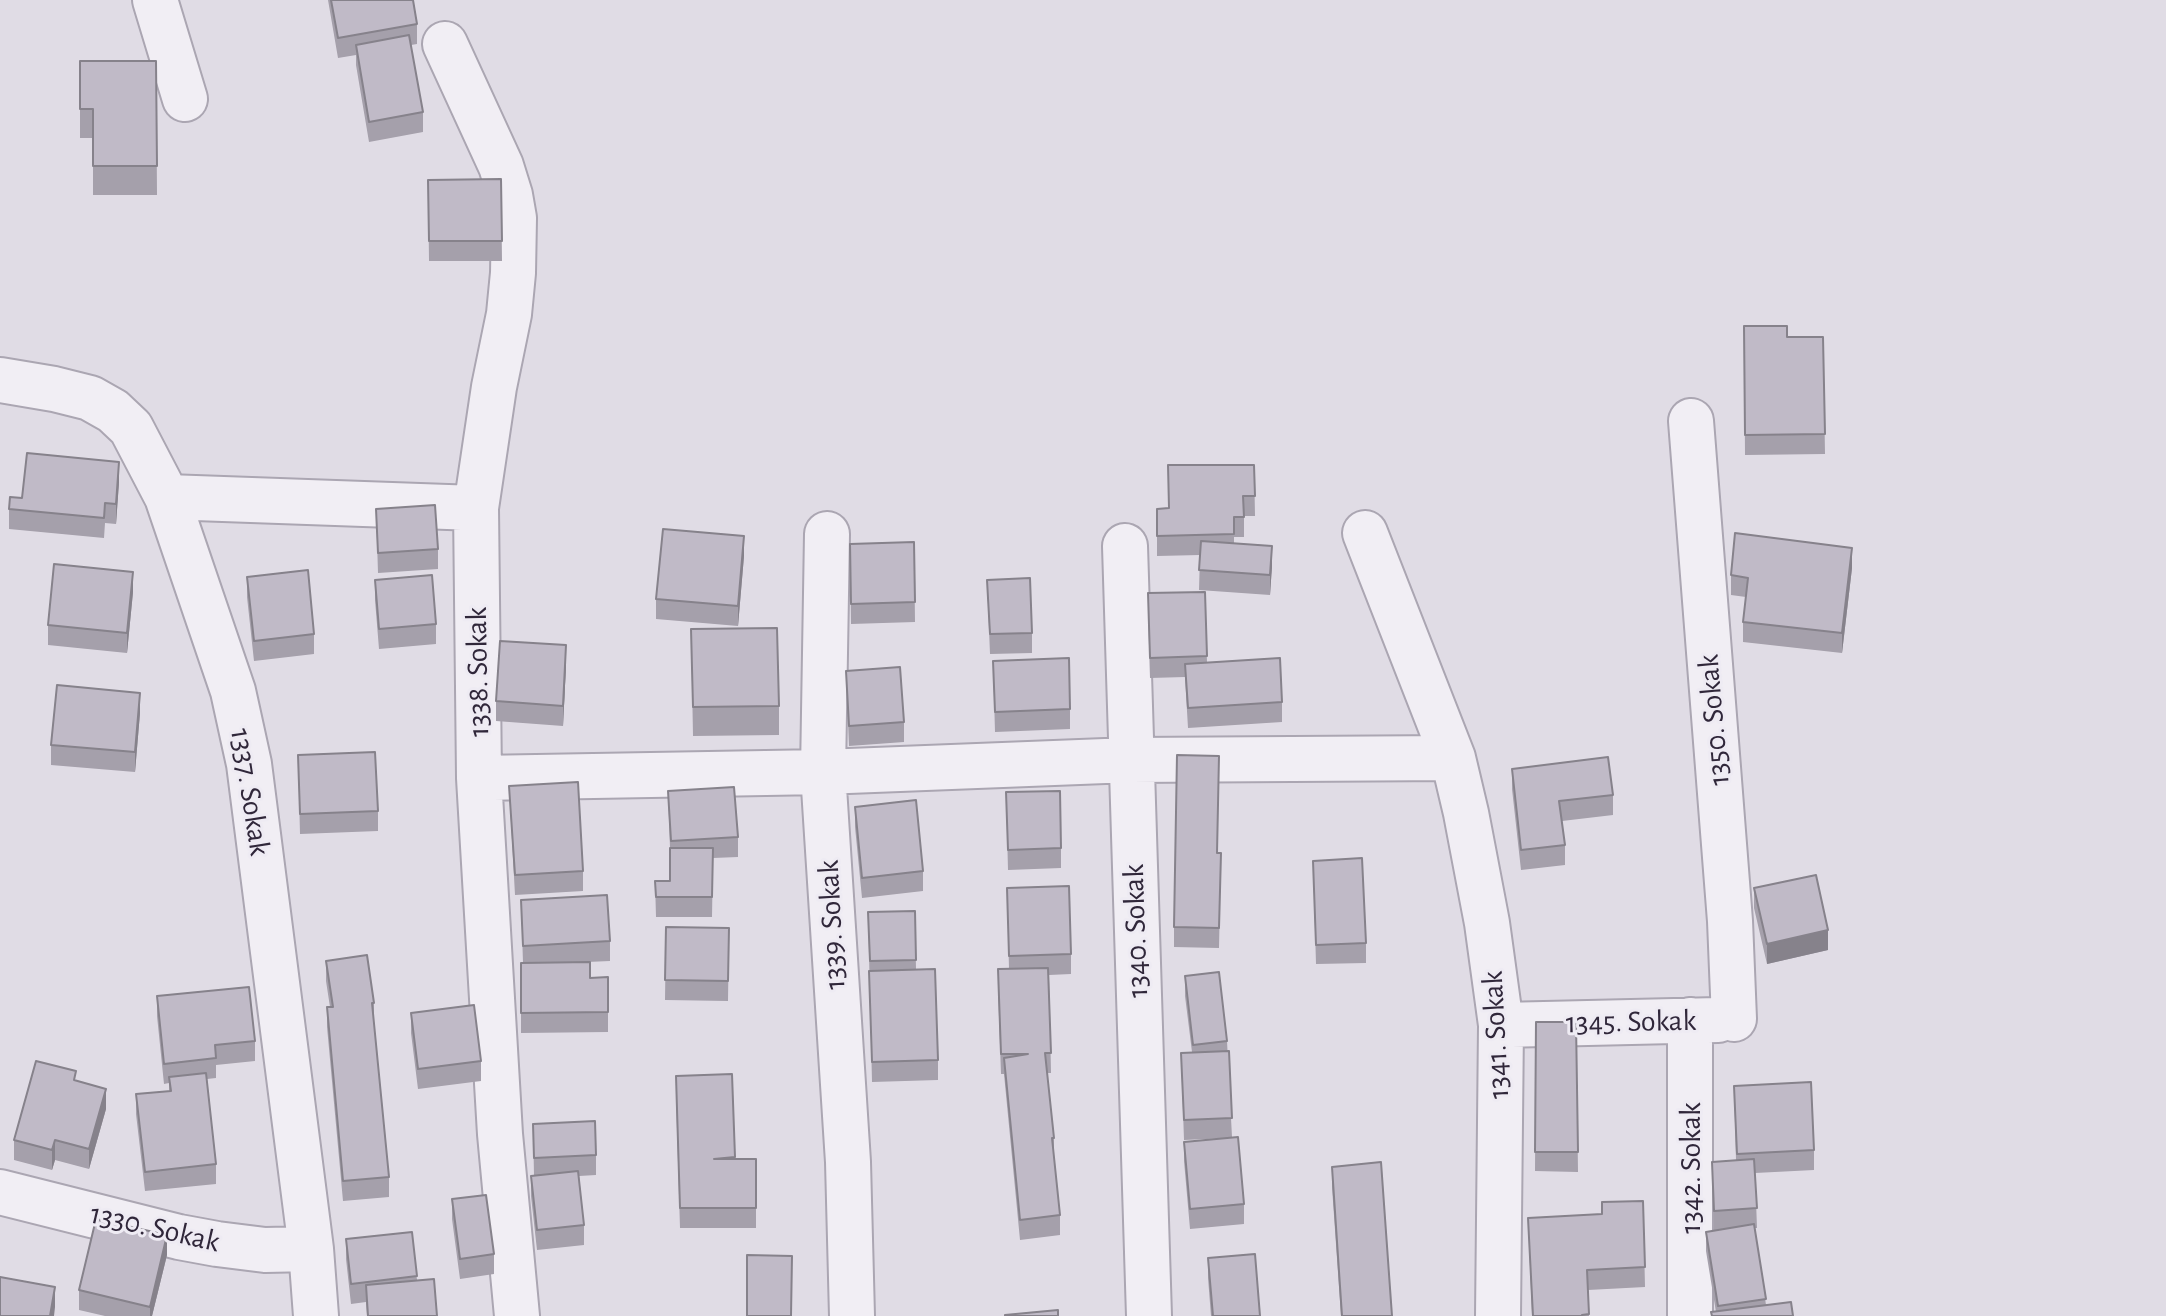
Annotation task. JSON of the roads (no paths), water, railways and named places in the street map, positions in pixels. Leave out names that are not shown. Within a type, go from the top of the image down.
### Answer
[{"type":"street","points":[[155,0],[185,99]]},
{"type":"street","name":"1338. Sokak","points":[[445,44],[501,166],[514,218],[509,314],[494,387],[476,508],[479,778],[500,1134],[517,1316]]},
{"type":"street","name":"1337. Sokak","points":[[0,380],[90,398],[113,411],[131,428],[167,497],[233,691],[249,764],[311,1249],[316,1316]]},
{"type":"street","name":"1350. Sokak","points":[[1691,421],[1730,921],[1748,1019]]},
{"type":"street","points":[[167,497],[476,508]]},
{"type":"street","name":"1341. Sokak","points":[[1365,533],[1453,758],[1487,923],[1501,1025],[1498,1316]]},
{"type":"street","name":"1339. Sokak","points":[[827,534],[823,772],[848,1162],[852,1316]]},
{"type":"street","name":"1340. Sokak","points":[[1125,546],[1149,1316]]},
{"type":"street","points":[[479,778],[823,772],[1131,760],[1453,758]]},
{"type":"street","name":"1345. Sokak","points":[[1501,1025],[1748,1019]]},
{"type":"street","name":"1342. Sokak","points":[[1690,1020],[1690,1316]]},
{"type":"street","name":"1330. Sokak","points":[[0,1192],[217,1244],[265,1250],[311,1249]]}]
